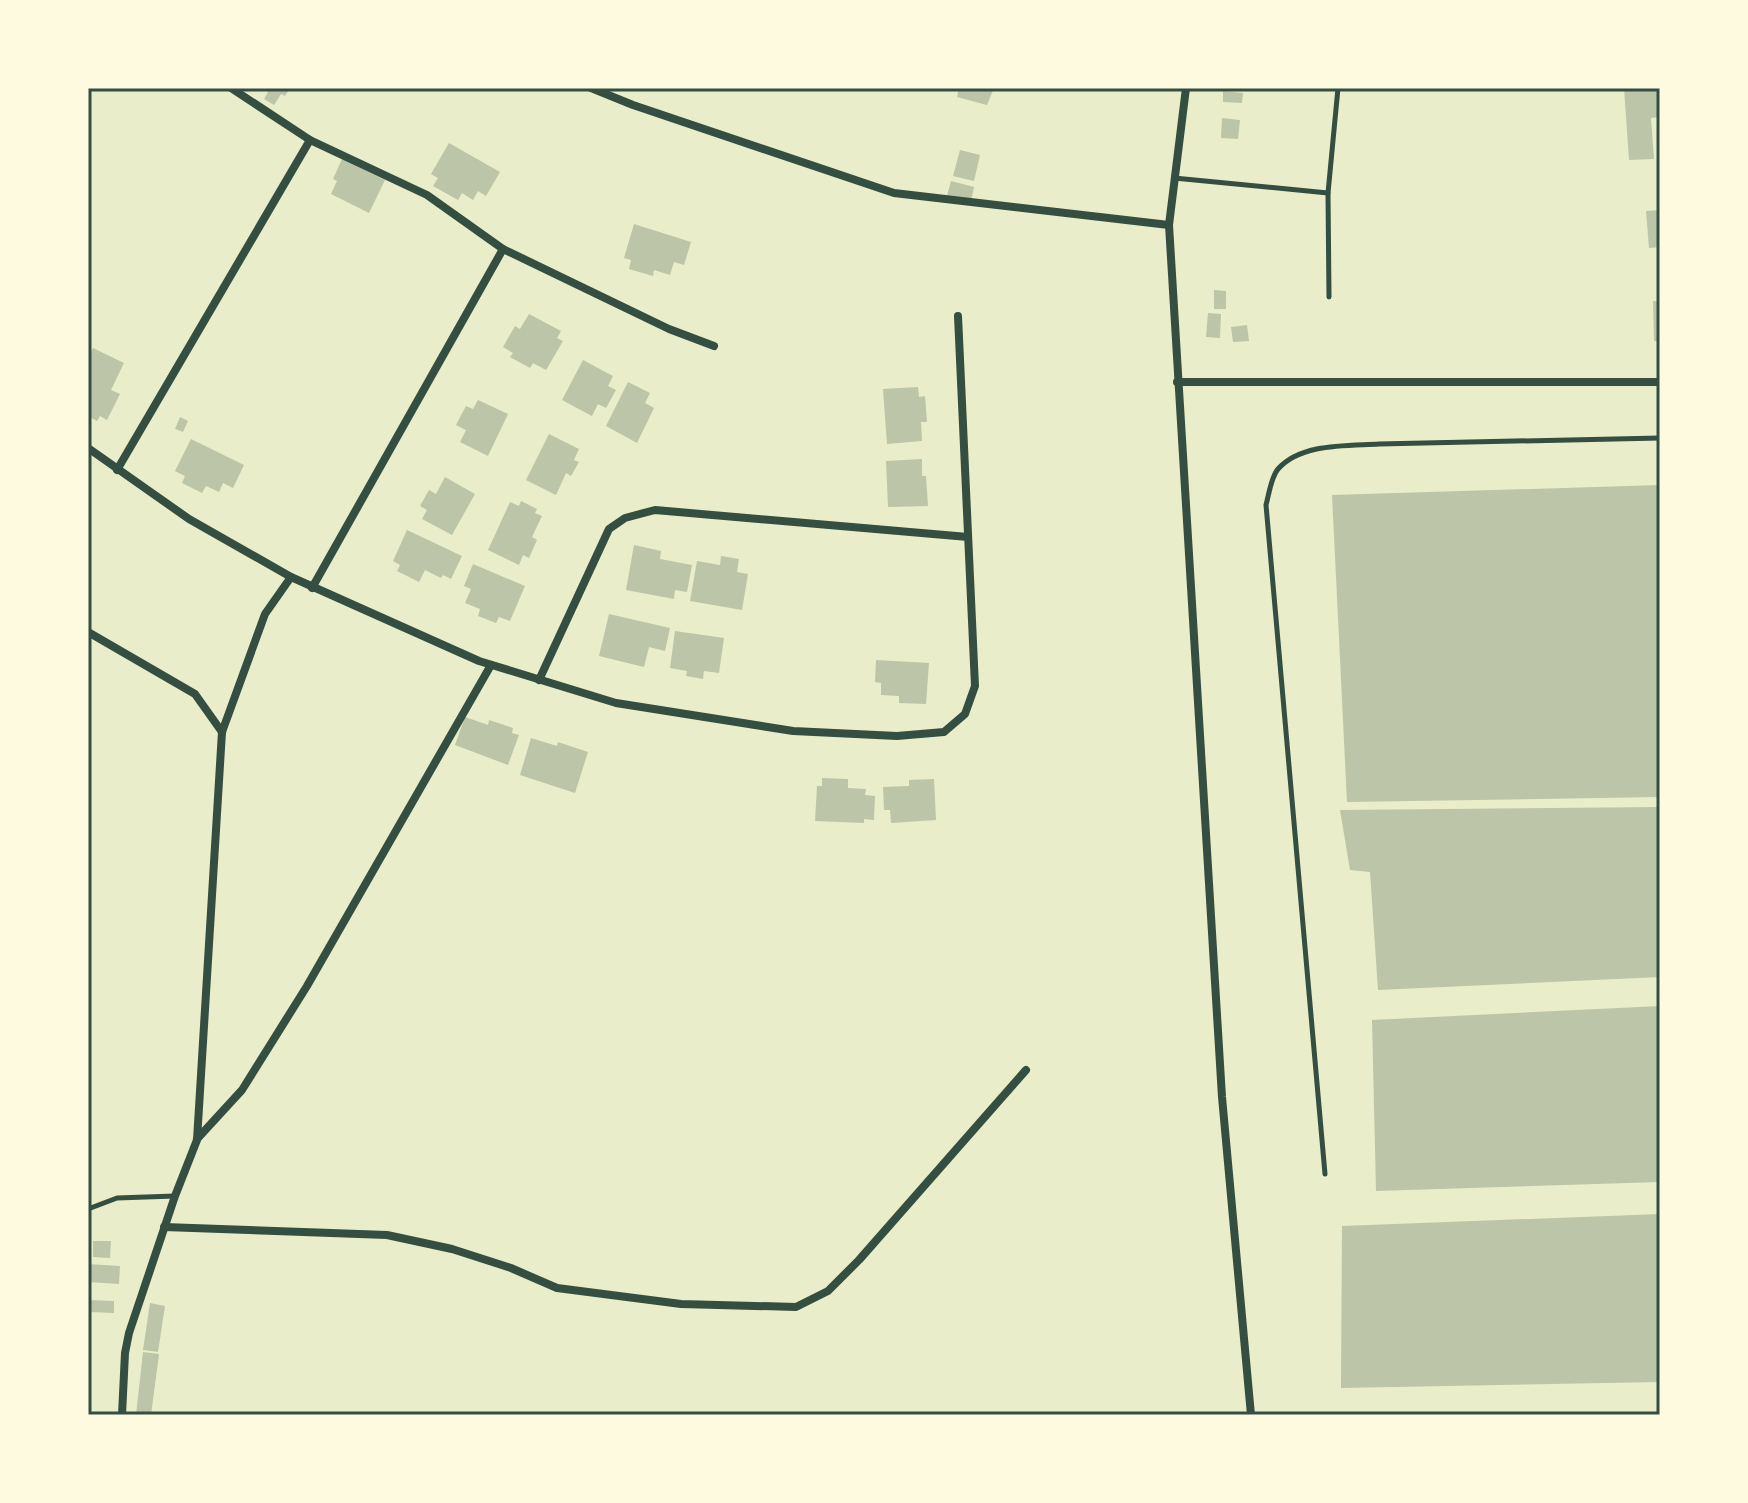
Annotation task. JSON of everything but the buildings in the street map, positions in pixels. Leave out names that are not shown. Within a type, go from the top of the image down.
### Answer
[{"type":"street","points":[[231,88],[310,140],[427,195],[503,249],[655,323],[714,346]]},
{"type":"street","points":[[591,88],[894,193],[1169,225]]},
{"type":"street","points":[[1186,88],[1169,225],[1221,1081],[1251,1415]]},
{"type":"street","points":[[117,470],[310,140]]},
{"type":"street","points":[[312,588],[503,249]]},
{"type":"street","points":[[88,448],[189,519],[291,577],[491,665],[616,703],[793,731],[897,736],[944,732],[965,714],[975,686],[958,316]]},
{"type":"street","points":[[1177,382],[1660,382]]},
{"type":"street","points":[[539,680],[609,529],[625,518],[655,510],[968,537]]},
{"type":"street","points":[[122,1415],[129,1333],[197,1140],[222,732],[265,614],[291,577]]},
{"type":"street","points":[[88,632],[195,694],[222,732]]},
{"type":"street","points":[[197,1140],[242,1090],[307,986],[491,665]]},
{"type":"street","points":[[164,1227],[387,1235],[452,1249],[511,1268],[557,1288],[681,1304],[796,1307],[828,1291],[859,1260],[1026,1070]]},
{"type":"lane","points":[[1329,297],[1328,193],[1338,88]]},
{"type":"lane","points":[[1173,178],[1328,193]]},
{"type":"lane","points":[[1325,1174],[1266,505],[1277,470],[1300,453],[1335,447],[1660,438]]},
{"type":"lane","points":[[88,1209],[117,1198],[175,1196]]}]
